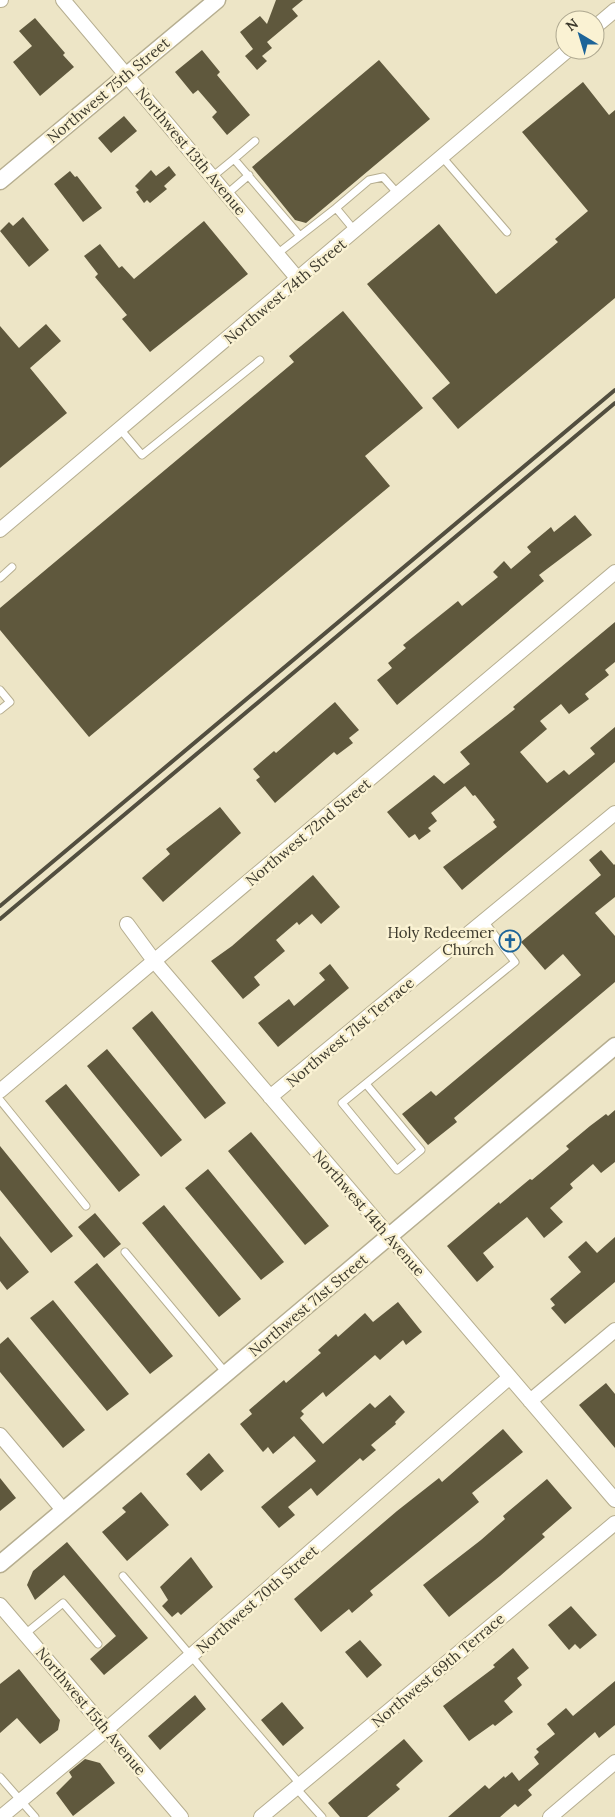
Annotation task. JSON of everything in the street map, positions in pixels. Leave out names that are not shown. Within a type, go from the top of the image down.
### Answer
[{"type":"street","name":"Northwest 13th Avenue","points":[[63,0],[298,279]]},
{"type":"street","name":"Northwest 75th Street","points":[[0,181],[217,0]]},
{"type":"street","points":[[605,18],[615,10]]},
{"type":"street","name":"Northwest 74th Street","points":[[0,530],[444,158],[557,60]]},
{"type":"street","name":"Northwest 72nd Street","points":[[0,1091],[615,572]]},
{"type":"street","name":"Northwest 71st Terrace","points":[[270,1097],[615,813]]},
{"type":"street","name":"Northwest 14th Avenue","points":[[127,924],[155,962],[615,1500]]},
{"type":"street","name":"Northwest 71st Street","points":[[0,1564],[615,1046]]},
{"type":"street","points":[[530,1401],[615,1330]]},
{"type":"street","name":"Northwest 70th Street","points":[[1,1817],[107,1729],[510,1378]]},
{"type":"street","points":[[0,1435],[64,1510]]},
{"type":"street","name":"Northwest 69th Terrace","points":[[261,1817],[615,1524]]},
{"type":"street","name":"Northwest 15th Avenue","points":[[0,1605],[181,1817]]},
{"type":"street","points":[[550,1817],[615,1762]]},
{"type":"lane","points":[[212,177],[255,141]]},
{"type":"lane","points":[[234,158],[300,236]]},
{"type":"lane","points":[[444,158],[507,232]]},
{"type":"lane","points":[[227,194],[249,175]]},
{"type":"lane","points":[[277,254],[373,178],[383,177],[399,195]]},
{"type":"lane","points":[[336,208],[355,232]]},
{"type":"lane","points":[[120,429],[142,455],[260,360]]},
{"type":"lane","points":[[0,578],[12,567]]},
{"type":"lane","points":[[0,690],[10,702],[0,710]]},
{"type":"lane","points":[[366,1084],[421,1150],[397,1170],[342,1103],[515,962],[484,921]]},
{"type":"lane","points":[[0,1100],[86,1206]]},
{"type":"lane","points":[[125,1252],[227,1374]]},
{"type":"lane","points":[[123,1576],[322,1817]]},
{"type":"lane","points":[[25,1634],[63,1602],[98,1644]]},
{"type":"lane","points":[[0,1777],[35,1817]]},
{"type":"building","points":[[276,0],[303,0],[292,9],[298,16],[267,42],[272,48],[262,56],[267,61],[257,70],[245,56],[253,49],[240,32],[260,16],[267,24]]},
{"type":"building","points":[[35,18],[65,53],[63,55],[74,67],[40,96],[13,62],[32,46],[19,31]]},
{"type":"building","points":[[202,50],[220,72],[217,75],[250,115],[227,135],[212,117],[217,112],[198,90],[193,94],[175,72]]},
{"type":"building","points":[[379,60],[430,119],[306,223],[295,220],[252,167]]},
{"type":"building","points":[[583,82],[609,115],[615,110],[615,298],[458,429],[432,398],[450,383],[367,284],[439,224],[496,294],[558,242],[555,239],[588,211],[522,132]]},
{"type":"building","points":[[124,116],[137,131],[111,153],[98,138]]},
{"type":"building","points":[[169,166],[176,175],[164,186],[167,189],[150,203],[147,200],[144,203],[136,192],[139,190],[135,186],[151,170],[156,176]]},
{"type":"building","points":[[70,171],[75,177],[77,176],[102,208],[83,222],[54,184]]},
{"type":"building","points":[[23,217],[49,250],[29,267],[0,231],[9,222],[13,226]]},
{"type":"building","points":[[204,221],[248,274],[150,352],[122,319],[127,315],[95,277],[98,274],[84,256],[100,244],[119,268],[122,266],[134,279]]},
{"type":"building","points":[[343,311],[423,408],[365,456],[390,486],[89,737],[0,630],[0,608],[294,362],[289,356]]},
{"type":"building","points":[[46,324],[61,341],[30,368],[67,413],[0,468],[0,326],[19,348]]},
{"type":"building","points":[[575,515],[592,535],[539,575],[544,581],[397,705],[377,680],[392,668],[388,663],[406,648],[403,645],[458,601],[462,606],[498,577],[493,572],[504,561],[511,569],[531,552],[527,547],[551,527],[554,532]]},
{"type":"building","points":[[615,622],[615,662],[605,670],[609,675],[585,694],[589,699],[569,714],[561,704],[540,721],[547,729],[520,752],[547,783],[564,770],[569,775],[595,754],[590,748],[615,727],[615,762],[462,890],[443,867],[497,827],[493,822],[495,820],[475,795],[473,796],[465,786],[431,813],[437,821],[428,828],[431,831],[419,840],[415,834],[409,838],[387,812],[434,775],[444,784],[470,764],[460,752],[515,709],[513,707]]},
{"type":"building","points":[[335,702],[359,730],[349,738],[353,743],[337,755],[334,752],[275,803],[256,780],[260,777],[253,769],[274,751],[276,753]]},
{"type":"building","points":[[220,807],[241,833],[163,902],[142,878],[170,854],[166,849]]},
{"type":"building","points":[[601,850],[615,864],[615,897],[595,913],[615,936],[615,982],[454,1118],[457,1122],[428,1145],[402,1114],[431,1091],[436,1096],[581,975],[563,954],[545,970],[521,942],[601,875],[589,860]]},
{"type":"building","points":[[313,875],[340,907],[321,924],[312,914],[299,925],[297,922],[276,940],[285,951],[254,977],[260,985],[243,999],[211,961],[232,946]]},
{"type":"building","points":[[330,964],[349,988],[278,1047],[258,1023],[289,999],[294,1006],[325,980],[319,973]]},
{"type":"building","points":[[152,1011],[226,1103],[205,1119],[132,1028]]},
{"type":"building","points":[[107,1049],[182,1140],[161,1157],[87,1066]]},
{"type":"building","points":[[66,1084],[140,1175],[119,1192],[45,1101]]},
{"type":"building","points":[[615,1110],[615,1162],[601,1173],[593,1164],[570,1184],[573,1188],[550,1208],[563,1222],[544,1238],[527,1217],[483,1253],[494,1267],[477,1282],[447,1246],[499,1202],[500,1204],[530,1179],[532,1180],[569,1149],[566,1146],[590,1126]]},
{"type":"building","points":[[251,1132],[329,1226],[305,1245],[228,1151]]},
{"type":"building","points":[[0,1146],[73,1236],[51,1253],[0,1190]]},
{"type":"building","points":[[208,1169],[284,1262],[261,1280],[185,1188]]},
{"type":"building","points":[[164,1205],[241,1299],[219,1317],[142,1223]]},
{"type":"building","points":[[95,1213],[121,1244],[104,1258],[78,1227]]},
{"type":"building","points":[[0,1236],[29,1272],[7,1290],[0,1281]]},
{"type":"building","points":[[615,1237],[615,1282],[565,1324],[551,1308],[555,1305],[550,1299],[581,1272],[568,1257],[586,1241],[597,1253]]},
{"type":"building","points":[[97,1263],[173,1356],[150,1374],[74,1282]]},
{"type":"building","points":[[53,1300],[129,1394],[107,1411],[30,1318]]},
{"type":"building","points":[[398,1302],[422,1332],[406,1345],[403,1340],[380,1360],[375,1355],[326,1397],[323,1392],[301,1411],[304,1414],[300,1418],[323,1444],[370,1403],[375,1408],[390,1395],[405,1412],[395,1422],[396,1424],[371,1445],[376,1450],[363,1461],[360,1458],[317,1496],[311,1488],[288,1507],[295,1515],[279,1528],[261,1507],[316,1461],[294,1436],[273,1454],[268,1447],[263,1452],[240,1424],[252,1414],[249,1410],[284,1380],[286,1383],[321,1353],[318,1350],[336,1334],[338,1337],[365,1313],[373,1322]]},
{"type":"building","points":[[8,1337],[85,1430],[63,1448],[0,1372],[0,1344]]},
{"type":"building","points":[[606,1383],[615,1394],[615,1448],[579,1405]]},
{"type":"building","points":[[503,1429],[523,1452],[472,1493],[479,1502],[370,1591],[373,1595],[352,1613],[349,1609],[321,1632],[294,1599],[397,1511],[439,1478],[442,1482]]},
{"type":"building","points":[[209,1453],[224,1471],[201,1491],[186,1474]]},
{"type":"building","points":[[0,1478],[16,1498],[0,1511]]},
{"type":"building","points":[[547,1479],[572,1508],[542,1534],[545,1537],[449,1617],[423,1585],[481,1540],[505,1519],[503,1516]]},
{"type":"building","points":[[141,1492],[169,1525],[127,1561],[102,1532],[126,1512],[122,1508]]},
{"type":"building","points":[[67,1542],[148,1638],[104,1675],[90,1659],[116,1636],[64,1575],[35,1600],[27,1585],[33,1571]]},
{"type":"building","points":[[191,1557],[213,1587],[181,1615],[178,1612],[172,1617],[162,1606],[168,1600],[160,1587]]},
{"type":"building","points":[[571,1606],[597,1635],[580,1649],[575,1644],[569,1650],[548,1625]]},
{"type":"building","points":[[360,1640],[382,1665],[367,1678],[345,1652]]},
{"type":"building","points":[[513,1648],[529,1668],[517,1678],[522,1685],[504,1701],[513,1712],[495,1726],[493,1724],[469,1741],[443,1706],[495,1667],[493,1665]]},
{"type":"building","points":[[19,1669],[60,1720],[58,1730],[40,1744],[17,1718],[0,1733],[0,1684]]},
{"type":"building","points":[[615,1681],[615,1725],[599,1738],[595,1732],[528,1790],[532,1795],[518,1807],[515,1804],[500,1817],[448,1817],[485,1785],[489,1789],[504,1776],[505,1778],[512,1772],[519,1781],[539,1764],[534,1757],[539,1752],[536,1749],[555,1734],[547,1724],[566,1708],[573,1716]]},
{"type":"building","points":[[195,1695],[206,1709],[160,1750],[148,1736]]},
{"type":"building","points":[[282,1702],[304,1728],[283,1746],[261,1720]]},
{"type":"building","points":[[404,1739],[423,1761],[396,1785],[400,1789],[367,1817],[340,1817],[328,1803]]},
{"type":"building","points":[[85,1759],[100,1763],[115,1783],[73,1816],[56,1793],[72,1777],[69,1772]]},
{"type":"railway","points":[[0,906],[615,390]]},
{"type":"railway","points":[[0,919],[615,403]]},
{"type":"place","name":"Holy Redeemer Church","points":[[510,941]]}]
